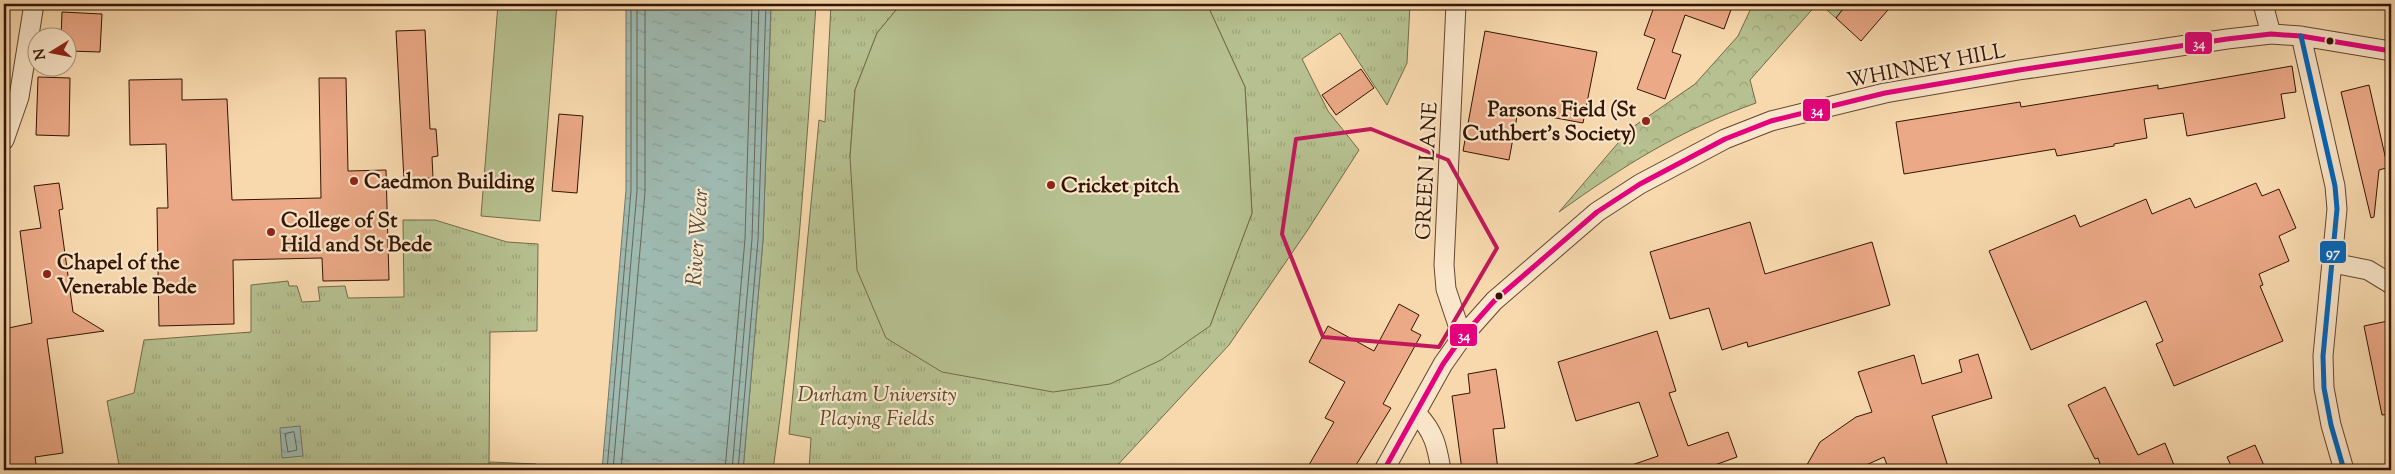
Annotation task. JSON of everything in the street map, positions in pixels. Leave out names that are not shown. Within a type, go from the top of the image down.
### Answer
[{"type":"street","points":[[4,140],[19,98],[34,4]]},
{"type":"street","name":"GREEN LANE","points":[[1456,4],[1444,265],[1446,289],[1462,337]]},
{"type":"street","points":[[2262,4],[2270,34]]},
{"type":"street","name":"WHINNEY HILL","points":[[1384,470],[1443,364],[1462,337],[1494,301],[1597,212],[1640,184],[1725,139],[1771,122],[1876,95],[2002,73],[2270,34],[2301,36],[2391,51]]},
{"type":"street","points":[[2301,36],[2335,186],[2337,208],[2323,356],[2324,388],[2330,425],[2344,470]]},
{"type":"street","points":[[2333,263],[2368,270],[2391,284]]},
{"type":"street","points":[[1416,414],[1430,427],[1438,450],[1441,470]]},
{"type":"highlighted area","points":[[1371,129],[1448,160],[1497,248],[1439,347],[1323,337],[1282,234],[1296,139]]},
{"type":"green space","points":[[498,4],[557,4],[540,221],[481,216]]},
{"type":"green space","points":[[771,4],[816,4],[794,296],[773,470],[743,470],[763,240]]},
{"type":"green space","name":"Durham University Playing Fields","points":[[831,4],[901,4],[877,33],[855,90],[850,157],[1210,326],[1252,213],[1245,87],[1207,4],[1410,4],[1407,63],[1387,105],[1340,33],[1302,59],[1328,111],[1359,150],[1307,231],[1229,345],[1113,470],[809,470],[811,438],[789,434],[819,120],[825,122]]},
{"type":"green space","name":"Cricket pitch","points":[[901,4],[1207,4],[1245,87],[1252,213],[1210,326],[1161,360],[1110,384],[1053,392],[942,372],[886,338],[857,270],[850,157],[855,90],[877,33]]},
{"type":"green space","points":[[1753,4],[1817,4],[1750,80],[1756,103],[1702,125],[1653,150],[1606,179],[1559,212],[1630,129],[1695,84],[1738,36]]},
{"type":"green space","points":[[1820,4],[1847,4],[1836,18]]},
{"type":"green space","points":[[403,220],[435,220],[507,242],[538,244],[537,331],[490,332],[489,470],[120,470],[107,401],[134,393],[144,340],[251,332],[251,285],[288,281],[289,286],[297,286],[302,302],[320,301],[318,287],[345,286],[348,298],[404,297]]},
{"type":"green space","points":[[490,462],[536,464],[536,470],[489,470]]},
{"type":"water","name":"River Wear","points":[[626,4],[771,4],[763,240],[743,470],[602,470],[626,190]]},
{"type":"water","points":[[300,426],[303,456],[282,458],[280,428]]},
{"type":"building","points":[[1655,4],[1733,4],[1724,29],[1685,15],[1672,52],[1681,55],[1665,99],[1637,89],[1655,39],[1644,35]]},
{"type":"building","points":[[1847,4],[1893,4],[1861,41],[1836,18]]},
{"type":"building","points":[[62,12],[102,14],[100,52],[78,51],[78,28],[61,28]]},
{"type":"building","points":[[425,30],[430,129],[436,129],[438,156],[432,157],[433,178],[404,180],[396,31]]},
{"type":"building","points":[[1485,31],[1597,52],[1583,123],[1518,111],[1509,160],[1463,151]]},
{"type":"building","points":[[2292,66],[2296,92],[2281,94],[2285,118],[2187,136],[2183,113],[2144,119],[2147,138],[2114,144],[2114,146],[2057,156],[2055,149],[1904,174],[1896,122],[2020,102],[2021,107],[2158,85],[2158,89]]},
{"type":"building","points":[[1361,69],[1374,88],[1336,115],[1322,95]]},
{"type":"building","points":[[38,78],[70,78],[69,136],[36,135]]},
{"type":"building","points":[[319,78],[346,78],[348,171],[386,170],[389,280],[323,281],[322,258],[233,260],[234,324],[159,326],[157,208],[168,208],[166,144],[130,145],[129,80],[182,79],[182,100],[227,99],[232,200],[321,198]]},
{"type":"building","points":[[2369,85],[2386,160],[2386,168],[2379,170],[2374,217],[2371,218],[2341,92]]},
{"type":"building","points":[[559,114],[583,116],[577,193],[552,191]]},
{"type":"building","points":[[59,183],[63,209],[59,210],[73,312],[104,331],[47,339],[63,453],[35,457],[37,470],[4,470],[4,329],[32,323],[20,231],[41,228],[34,186]]},
{"type":"building","points":[[2256,183],[2262,196],[2279,189],[2296,228],[2279,236],[2289,261],[2259,274],[2263,285],[2260,286],[2283,341],[2174,386],[2156,344],[2163,341],[2146,301],[2031,350],[1989,251],[2075,215],[2080,227],[2146,199],[2152,214],[2190,198],[2195,208]]},
{"type":"building","points":[[1750,222],[1765,274],[1872,242],[1890,305],[1748,347],[1747,342],[1722,350],[1709,308],[1670,319],[1650,252]]},
{"type":"building","points":[[1399,304],[1419,315],[1411,330],[1421,335],[1383,404],[1391,408],[1353,470],[1306,470],[1334,422],[1325,418],[1345,382],[1309,362],[1328,326],[1374,351]]},
{"type":"building","points":[[2388,321],[2391,336],[2391,414],[2382,415],[2364,326]]},
{"type":"building","points":[[1657,331],[1676,391],[1669,393],[1688,446],[1728,432],[1737,457],[1701,470],[1627,470],[1626,467],[1658,456],[1639,402],[1576,421],[1558,362]]},
{"type":"building","points":[[1978,354],[1992,398],[1932,416],[1949,470],[1889,470],[1884,457],[1855,470],[1804,470],[1820,442],[1856,417],[1872,412],[1858,372],[1914,355],[1922,384],[1962,372],[1959,360]]},
{"type":"building","points":[[1496,369],[1505,428],[1493,429],[1498,470],[1462,470],[1452,396],[1470,393],[1468,374]]},
{"type":"building","points":[[2105,387],[2138,455],[2165,443],[2176,470],[2102,470],[2098,458],[2095,459],[2068,405]]},
{"type":"building","points":[[2255,445],[2266,470],[2233,470],[2227,457]]},
{"type":"transit line","name":"34","points":[[1384,470],[1443,364],[1462,337],[1494,301],[1597,212],[1640,184],[1725,139],[1771,121],[1885,93],[2019,70],[2227,39],[2271,34],[2301,36],[2391,51]]},
{"type":"transit line","name":"97","points":[[2301,36],[2335,186],[2337,209],[2323,356],[2324,388],[2331,425],[2344,470]]},
{"type":"place","name":"Parsons Field (St Cuthbert's Society)","points":[[1646,121]]},
{"type":"place","name":"Caedmon Building","points":[[354,181]]},
{"type":"place","name":"Cricket pitch","points":[[1051,185]]},
{"type":"place","name":"College of St Hild and St Bede","points":[[271,232]]},
{"type":"place","name":"Chapel of the Venerable Bede","points":[[47,274]]}]
